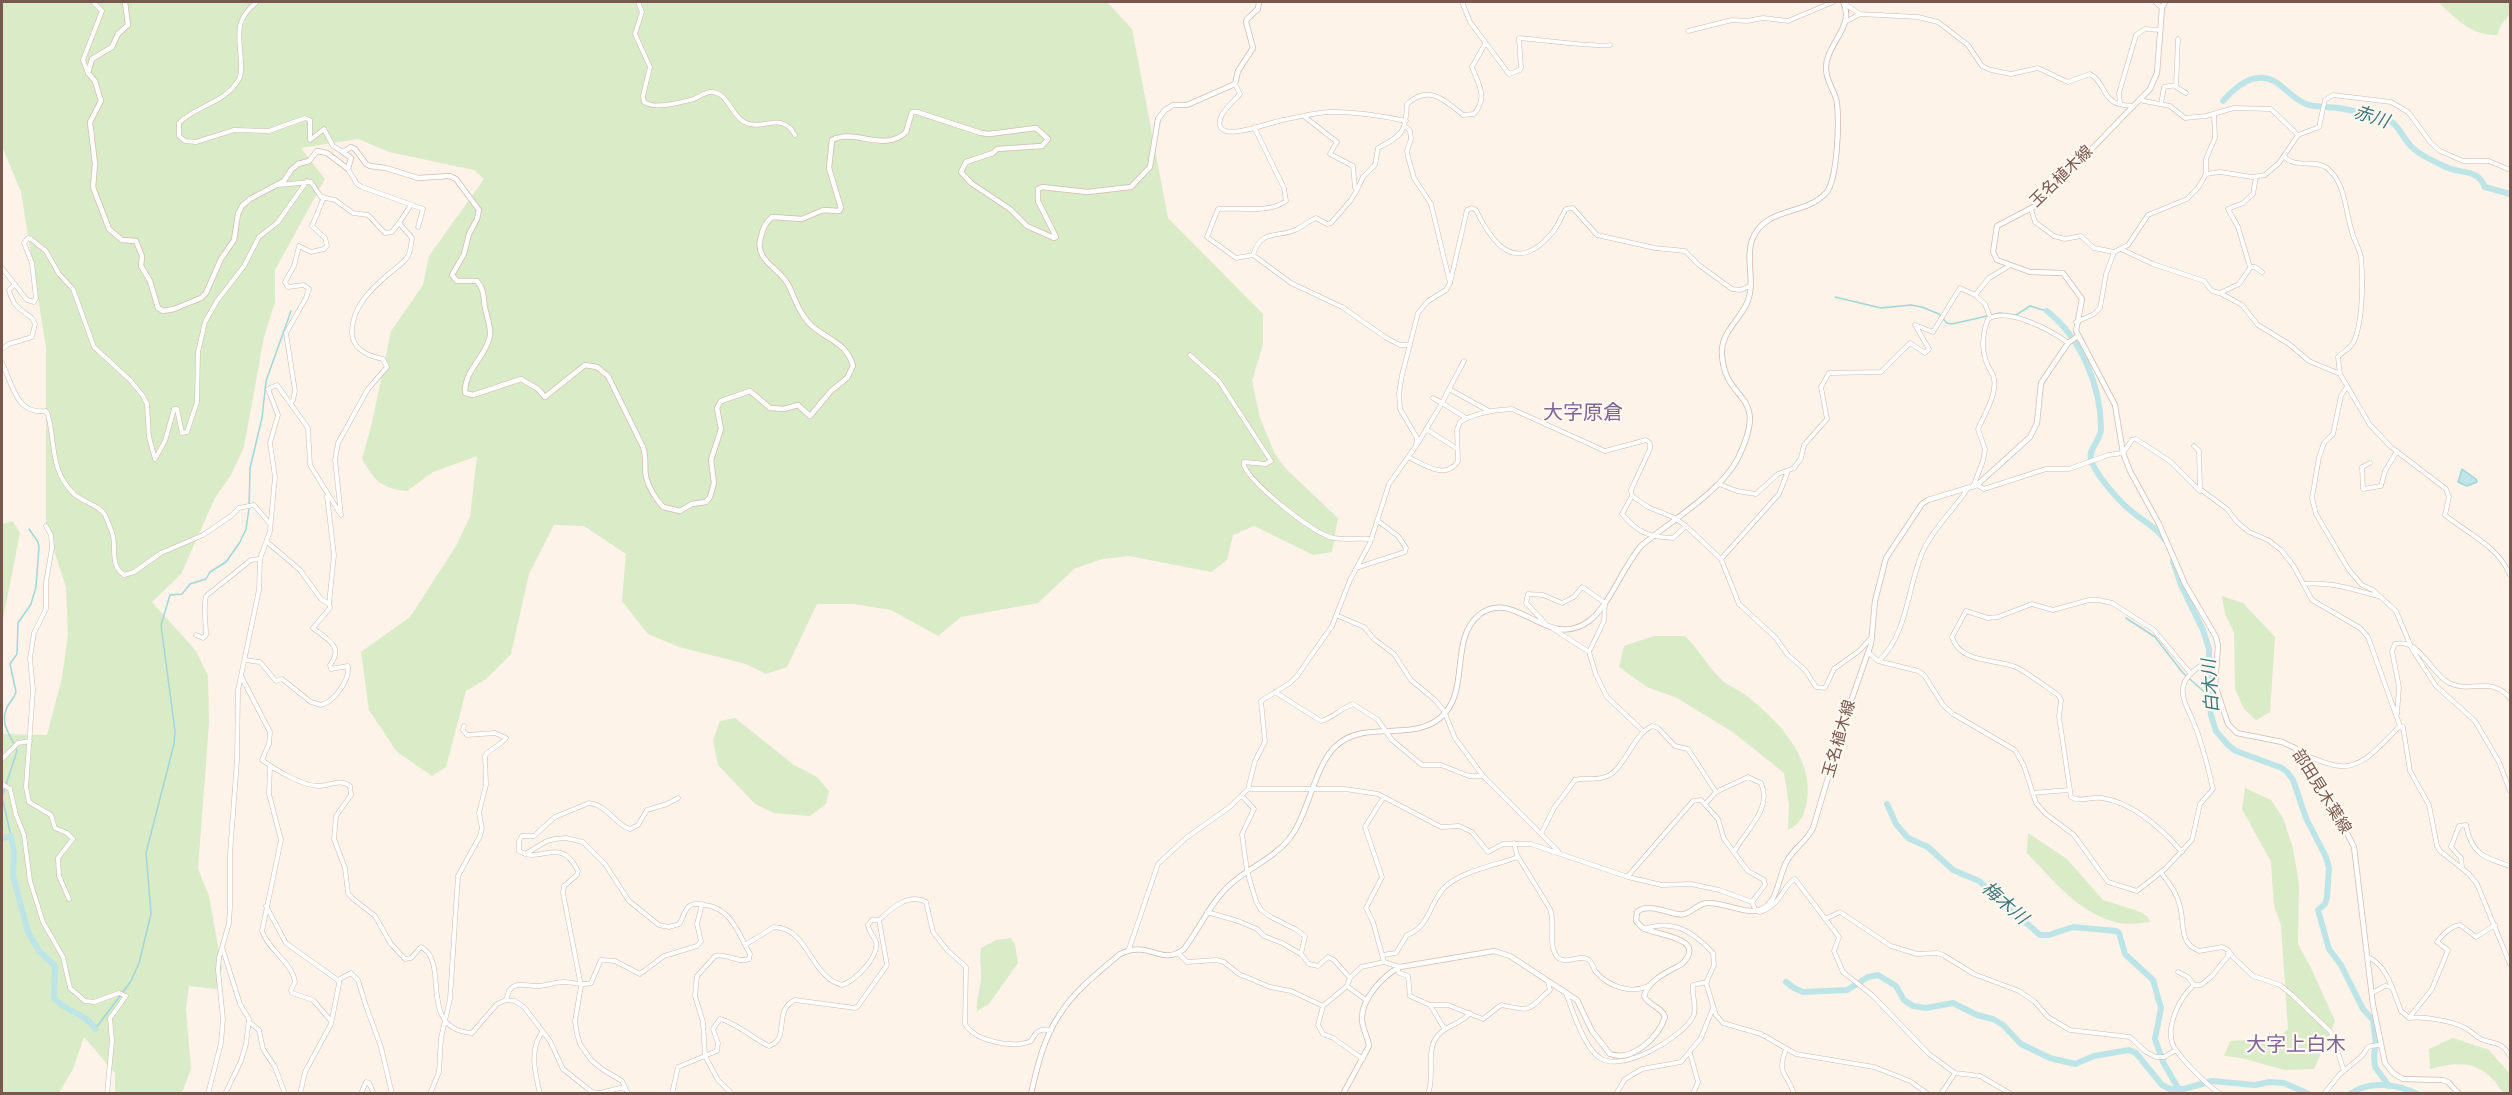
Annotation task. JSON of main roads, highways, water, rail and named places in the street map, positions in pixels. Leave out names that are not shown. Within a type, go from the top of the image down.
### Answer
[{"type":"main road","points":[[125,2],[128,25],[118,34],[112,47],[96,54],[87,73],[95,81],[101,101],[90,122],[95,164],[93,187],[109,229],[117,237],[136,241],[139,245],[141,266],[150,281],[158,308],[163,311],[174,309],[201,298],[206,293],[221,259],[231,246],[237,214],[242,206],[250,199],[284,182],[291,170],[298,164],[309,161],[317,151],[327,153],[348,169],[351,158],[343,152],[351,147],[370,166],[386,168],[410,177],[450,176],[456,179],[479,210],[464,254],[452,275],[457,281],[477,281],[481,286],[485,292],[484,303],[490,329],[489,340],[467,379],[465,393],[473,395],[521,379],[538,389],[545,397],[585,365],[602,370],[611,380],[643,447],[646,456],[646,475],[653,492],[663,507],[680,511],[692,504],[706,502],[710,497],[714,483],[711,460],[721,429],[717,408],[721,401],[750,391],[770,408],[784,409],[798,405],[810,416],[831,391],[850,374],[854,366],[849,352],[807,320],[786,281],[767,264],[760,251],[759,242],[766,222],[772,217],[802,219],[823,210],[839,211],[841,208],[829,168],[832,140],[845,137],[893,140],[906,132],[912,112],[989,134],[1036,128],[1048,139],[1042,146],[998,149],[993,153],[966,162],[961,172],[971,183],[1010,209],[1027,226],[1054,238],[1056,237],[1038,201],[1038,189],[1042,187],[1088,192],[1131,187],[1150,167],[1158,119],[1165,110],[1173,105],[1187,105],[1235,84],[1241,65],[1251,53],[1252,42],[1246,22],[1258,9],[1259,2]]},
{"type":"main road","name":"玉名植木線","points":[[1343,1094],[1369,1046],[1362,1019],[1366,1000],[1398,968],[1494,951],[1510,956],[1565,991],[1581,1006],[1592,1031],[1603,1047],[1617,1057],[1637,1051],[1664,1021],[1664,1013],[1649,1003],[1644,996],[1652,982],[1686,960],[1688,951],[1683,941],[1677,938],[1643,929],[1636,918],[1641,909],[1651,908],[1681,915],[1708,903],[1756,911],[1765,908],[1775,895],[1785,864],[1809,837],[1813,828],[1850,704],[1869,653],[1873,636],[1875,601],[1886,558],[1918,508],[1928,500],[1972,487],[1987,477],[2036,429],[2042,383],[2072,340],[2082,299],[2067,277],[2058,272],[2030,272],[1997,260],[1993,252],[1997,226],[2031,209],[2155,82],[2162,8],[2165,2]]},
{"type":"main road","points":[[1031,1094],[1038,1063],[1051,1031],[1060,1012],[1071,999],[1120,954],[1130,949],[1141,947],[1161,955],[1178,953],[1231,883],[1275,853],[1290,839],[1329,753],[1336,746],[1356,734],[1422,728],[1445,713],[1452,704],[1457,688],[1463,646],[1468,632],[1479,615],[1496,608],[1512,608],[1551,628],[1570,629],[1587,622],[1605,603],[1631,558],[1652,536],[1719,484],[1735,464],[1751,426],[1750,412],[1730,379],[1722,358],[1722,350],[1726,334],[1748,302],[1751,285],[1750,251],[1752,241],[1760,226],[1777,214],[1819,199],[1826,193],[1833,178],[1838,112],[1826,65],[1828,55],[1845,22],[1844,3]]},
{"type":"main road","name":"部田見木葉線","points":[[2072,340],[2111,394],[2123,453],[2130,471],[2159,524],[2185,584],[2216,637],[2218,646],[2216,685],[2228,724],[2236,734],[2282,742],[2300,753],[2340,819],[2354,847],[2382,1057],[2393,1073],[2410,1080],[2442,1080],[2448,1082],[2459,1094]]},
{"type":"water","points":[[2462,469],[2477,482],[2467,486],[2458,482]]},
{"type":"waterway","name":"赤川","points":[[2223,101],[2243,83],[2258,78],[2272,80],[2306,104],[2359,112],[2392,122],[2410,145],[2424,156],[2452,169],[2474,174],[2485,187],[2510,194]]},
{"type":"waterway","points":[[1835,297],[1881,308],[1911,305],[1922,307],[1939,314],[1947,323],[1952,324],[2000,313],[2016,315],[2030,306],[2047,311]]},
{"type":"waterway","points":[[123,992],[139,963],[151,914],[146,853],[174,744],[175,731],[161,625],[170,595],[182,594],[190,584],[206,579],[210,572],[226,562],[246,529],[250,468],[262,418],[266,381],[291,311]]},
{"type":"waterway","name":"白木川","points":[[2047,311],[2070,335],[2087,364],[2093,380],[2101,429],[2091,452],[2093,465],[2120,500],[2134,514],[2158,531],[2165,540]]},
{"type":"waterway","points":[[11,836],[2,797],[17,751],[4,721],[7,708],[16,692],[10,664],[17,654],[18,623],[31,604],[36,587],[39,547],[29,529]]},
{"type":"waterway","name":"白木川","points":[[2173,561],[2209,649],[2209,696],[2216,731],[2236,751],[2282,768],[2288,773],[2293,780],[2306,818],[2326,857],[2329,868],[2327,897],[2325,904],[2318,910],[2329,949],[2341,965],[2363,1009],[2373,1020],[2376,1044],[2375,1067],[2389,1086]]},
{"type":"waterway","points":[[2126,618],[2155,637],[2183,673],[2209,696]]},
{"type":"waterway","name":"梅木川","points":[[1887,804],[1896,824],[1908,838],[1928,847],[1953,870],[1979,881],[2040,935],[2049,935],[2073,927],[2119,933],[2125,954],[2153,980],[2161,1008],[2155,1039],[2163,1062],[2178,1088]]},
{"type":"waterway","points":[[2,838],[11,836],[14,853],[13,876],[28,932],[39,951],[55,966],[54,998],[86,1019],[95,1029]]},
{"type":"waterway","points":[[1786,982],[1803,992],[1847,990],[1868,977],[1878,975],[1896,986],[1904,1000],[1913,1006],[1926,1008],[1953,1003],[1977,1015],[1993,1019],[2003,1025],[2021,1044],[2050,1058],[2075,1064],[2094,1056],[2129,1050],[2136,1053],[2162,1085],[2170,1089],[2184,1089],[2212,1081],[2255,1085],[2270,1082],[2284,1083],[2309,1094]]},
{"type":"waterway","points":[[95,1029],[120,996]]},
{"type":"waterway","points":[[2350,1094],[2374,1085],[2392,1086],[2417,1094]]},
{"type":"district","name":"大字原倉","points":[[1583,414]]},
{"type":"district","name":"大字上白木","points":[[2296,1046]]}]
